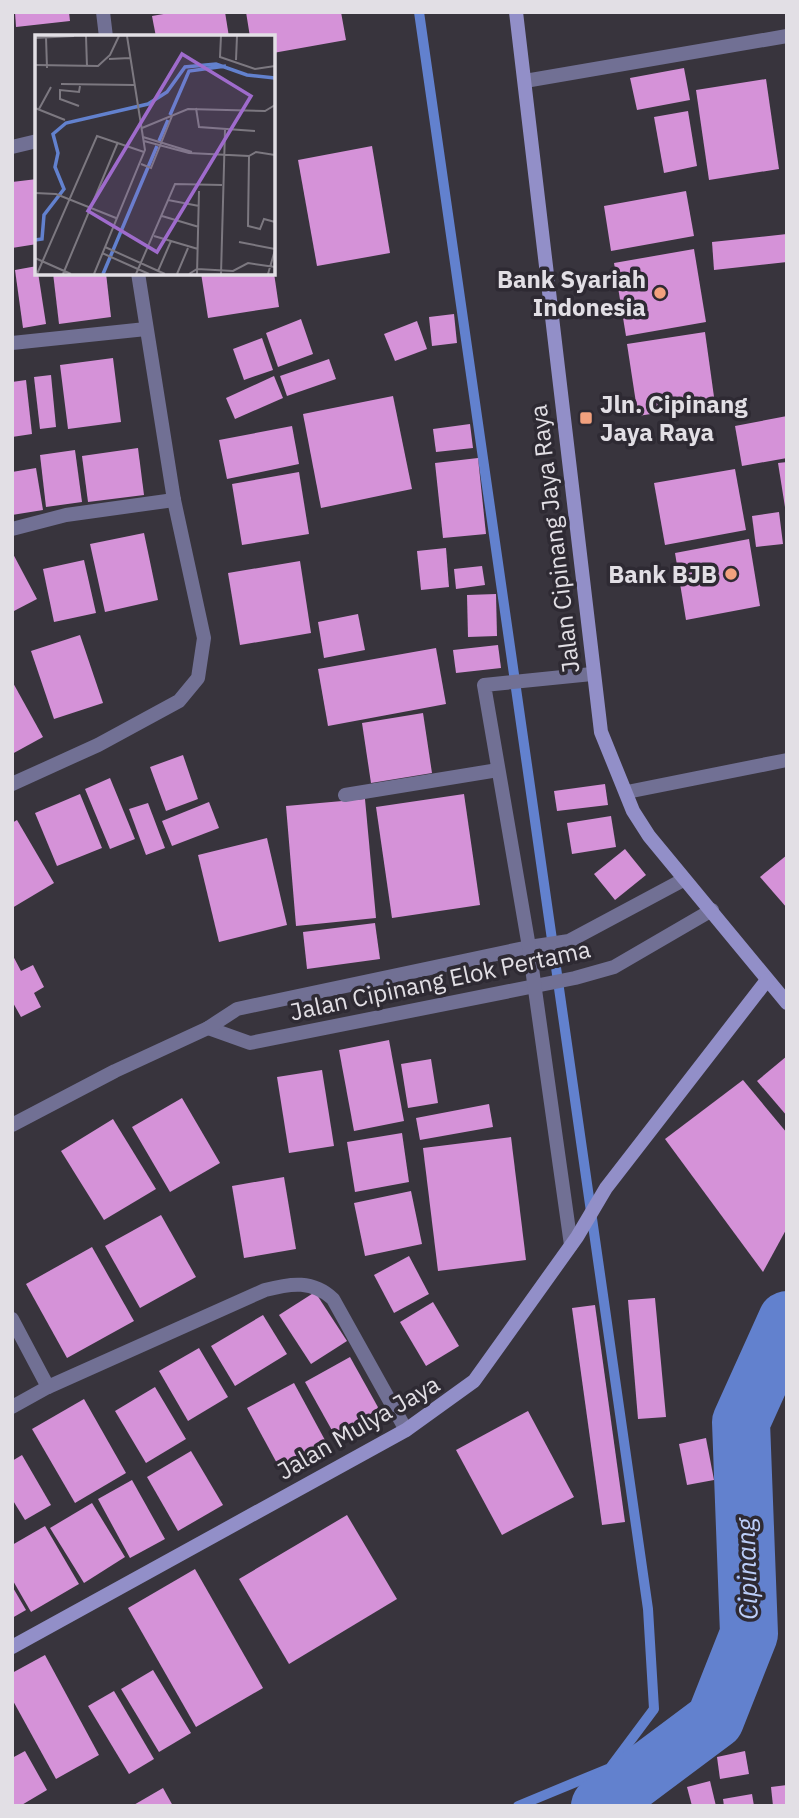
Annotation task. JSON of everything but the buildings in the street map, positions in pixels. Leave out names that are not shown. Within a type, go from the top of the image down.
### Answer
[{"type":"main road","name":"Jalan Cipinang Jaya Raya","points":[[516,12],[592,674],[601,732],[649,836],[787,1003]]},
{"type":"main road","name":"Jalan Mulya Jaya","points":[[12,1647],[406,1430],[474,1381],[574,1241],[606,1188],[766,980]]},
{"type":"street","points":[[103,12],[106,35]]},
{"type":"street","points":[[525,80],[787,36]]},
{"type":"street","points":[[12,147],[35,141]]},
{"type":"street","points":[[12,784],[99,745],[179,701],[198,678],[204,638],[174,500],[138,275]]},
{"type":"street","points":[[12,344],[146,329]]},
{"type":"street","points":[[12,529],[66,515],[174,500]]},
{"type":"street","points":[[574,1241],[533,946],[498,771],[484,685],[592,674]]},
{"type":"street","points":[[627,792],[787,760]]},
{"type":"street","points":[[345,795],[498,771]]},
{"type":"street","name":"Jalan Cipinang Elok Pertama","points":[[12,1125],[115,1071],[208,1028],[237,1009],[533,946],[569,941],[683,880]]},
{"type":"street","name":"Jalan Cipinang Elok Pertama","points":[[208,1028],[250,1043],[575,978],[614,967],[712,910]]},
{"type":"street","points":[[12,1407],[48,1387],[265,1290],[300,1284],[321,1287],[333,1299],[406,1430]]},
{"type":"street","points":[[12,1319],[48,1387]]},
{"type":"waterway","points":[[419,12],[648,1609],[654,1709],[610,1768],[518,1806]]},
{"type":"waterway","name":"Cipinang","points":[[600,1806],[715,1720],[749,1634],[741,1422],[787,1320]]},
{"type":"place","name":"Bank Syariah Indonesia","points":[[660,293]]},
{"type":"place","name":"Jln. Cipinang Jaya Raya","points":[[586,418]]},
{"type":"place","name":"Bank BJB","points":[[731,574]]}]
